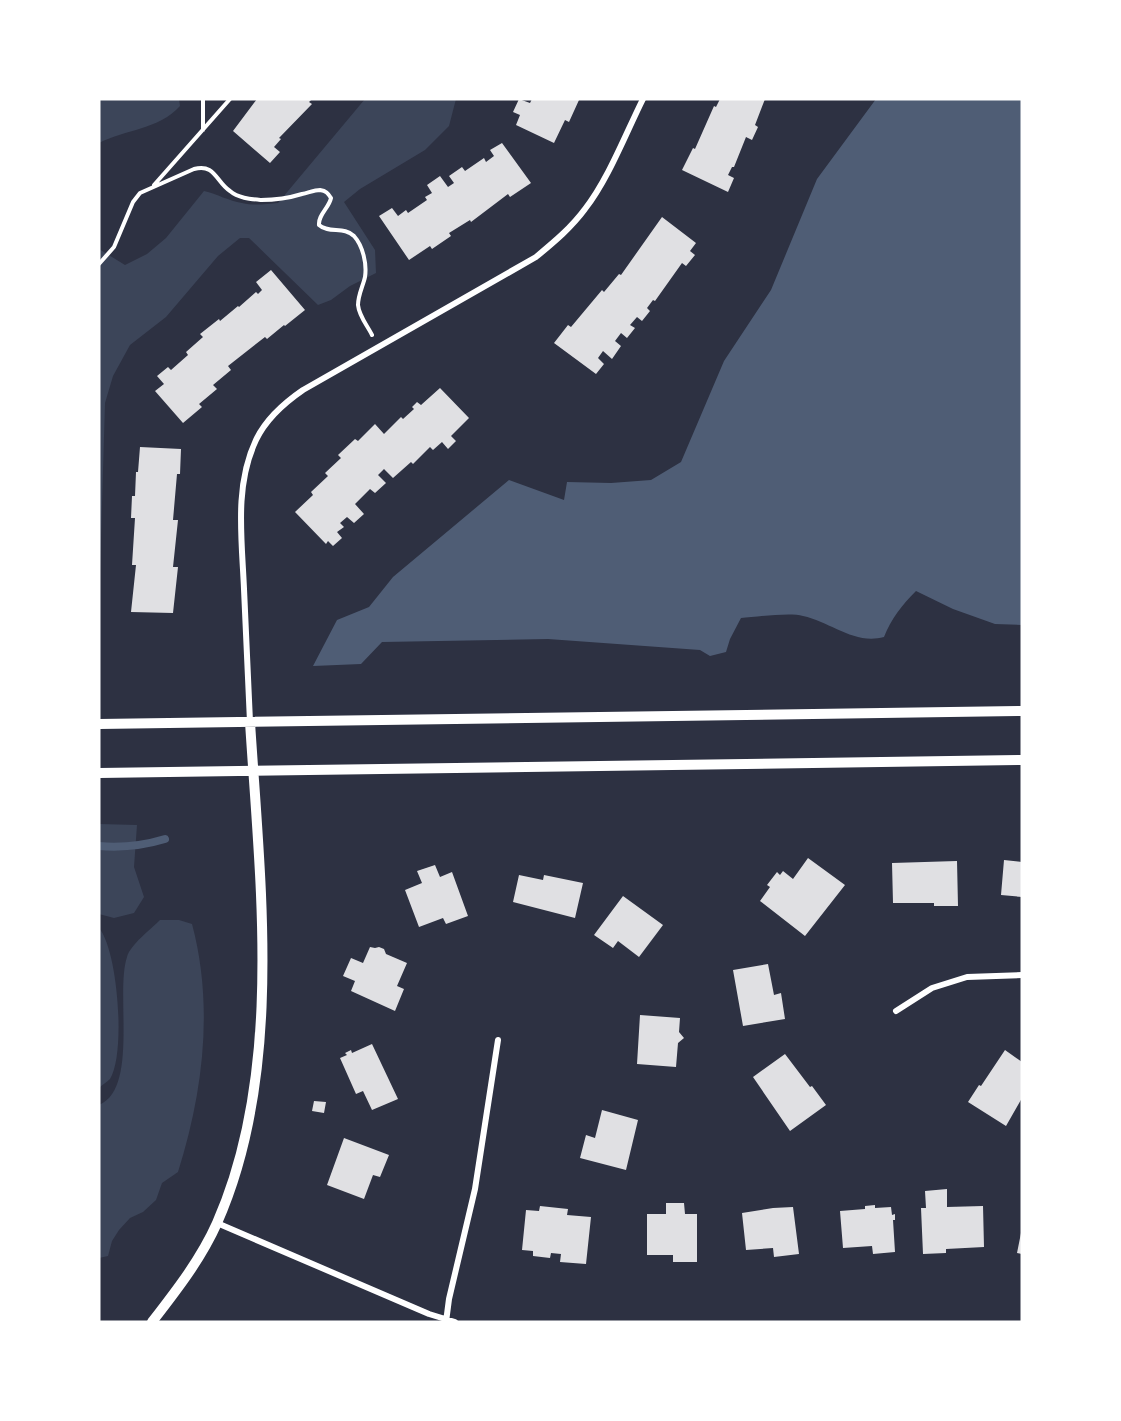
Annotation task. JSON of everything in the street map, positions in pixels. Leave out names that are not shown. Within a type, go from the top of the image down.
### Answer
[{"type":"street","points":[[152,1322],[197,1259],[217,1223],[235,1175],[246,1130],[257,1066],[261,1020],[260,878],[250,722],[242,527],[242,490],[256,439],[268,419],[289,400],[536,257],[563,235],[586,209],[597,191],[643,99]]},
{"type":"street","points":[[99,724],[1022,711]]},
{"type":"street","points":[[99,773],[1022,760]]},
{"type":"street","points":[[896,1011],[932,988],[967,977],[1022,975]]},
{"type":"street","points":[[446,1321],[475,1189],[498,1040]]},
{"type":"street","points":[[217,1223],[446,1321],[455,1322]]},
{"type":"path","points":[[203,99],[203,130]]},
{"type":"path","points":[[153,186],[230,99]]},
{"type":"path","points":[[99,264],[114,247],[133,202],[140,193],[202,167],[215,175],[226,189],[244,198],[262,200],[285,198],[314,190],[323,190],[331,198],[330,204],[318,221],[319,225],[322,228],[347,231],[359,246],[365,276],[358,302],[359,313],[379,346]]},
{"type":"shaded area","points":[[99,99],[179,99],[180,106],[152,125],[99,143]]},
{"type":"shaded area","points":[[365,99],[456,99],[449,126],[425,150],[360,189],[344,202],[375,250],[376,273],[350,286],[331,300],[318,305],[249,238],[240,238],[218,256],[166,317],[130,345],[113,376],[105,403],[99,607],[99,249],[125,265],[147,254],[166,238],[204,191],[246,204],[278,203]]},
{"type":"shaded area","points":[[876,99],[1022,99],[1022,625],[995,624],[953,609],[916,591],[897,612],[884,637],[873,639],[853,635],[803,616],[782,615],[741,618],[726,652],[710,656],[700,650],[548,639],[382,642],[361,664],[313,666],[337,620],[369,607],[393,577],[509,480],[564,500],[567,482],[611,483],[651,480],[681,462],[724,361],[771,290],[817,179]]},
{"type":"shaded area","points":[[99,824],[137,825],[134,867],[144,897],[134,913],[114,918],[99,914]]},
{"type":"shaded area","points":[[160,920],[179,920],[192,924],[199,955],[204,1018],[203,1049],[194,1111],[178,1172],[162,1183],[156,1200],[143,1212],[130,1218],[119,1230],[112,1241],[108,1256],[99,1258],[99,1105],[111,1095],[119,1080],[124,1038],[123,993],[127,957],[136,942]]},
{"type":"shaded area","points":[[99,928],[106,940],[111,957],[119,1026],[115,1066],[110,1079],[99,1088]]},
{"type":"building","points":[[257,99],[312,99],[309,102],[312,104],[279,138],[281,139],[274,147],[280,152],[270,163],[233,131]]},
{"type":"building","points":[[519,99],[530,103],[532,99],[579,100],[569,122],[565,120],[554,143],[516,125],[520,115],[513,112]]},
{"type":"building","points":[[720,99],[765,99],[752,140],[746,137],[734,167],[728,175],[734,178],[728,192],[682,170],[693,148],[695,149],[714,106],[716,107]]},
{"type":"building","points":[[502,143],[531,183],[510,197],[508,194],[471,222],[470,220],[449,233],[451,236],[432,249],[430,246],[409,260],[379,216],[392,208],[398,216],[406,210],[408,213],[427,200],[425,197],[432,193],[427,185],[440,176],[448,187],[454,183],[449,176],[462,167],[465,171],[484,158],[486,162],[494,156],[490,150]]},
{"type":"building","points":[[662,217],[696,243],[690,251],[695,255],[686,266],[682,263],[655,301],[653,300],[647,308],[650,311],[642,321],[637,317],[630,325],[635,328],[627,338],[621,333],[615,341],[621,346],[612,359],[603,351],[598,358],[604,364],[596,374],[554,343],[568,325],[571,327],[602,290],[604,292],[619,274],[621,275]]},
{"type":"building","points":[[271,270],[305,310],[228,366],[231,370],[213,385],[217,389],[199,404],[202,407],[183,423],[155,391],[164,384],[157,376],[168,367],[171,370],[188,355],[186,352],[203,337],[200,334],[239,307],[256,292],[258,294],[262,290],[256,282]]},
{"type":"building","points":[[440,388],[469,418],[451,436],[456,441],[448,449],[442,442],[433,450],[430,447],[413,464],[411,462],[393,478],[384,469],[378,475],[386,483],[375,493],[370,489],[355,504],[364,514],[354,523],[347,517],[340,523],[344,527],[337,532],[342,538],[333,546],[328,541],[326,544],[295,512],[313,495],[311,492],[328,476],[325,473],[341,458],[338,455],[355,439],[358,441],[375,424],[384,434],[401,417],[403,419],[414,409],[412,407],[417,402],[421,405]]},
{"type":"building","points":[[140,447],[181,449],[180,474],[177,474],[173,520],[178,520],[173,567],[178,567],[173,613],[131,612],[136,565],[132,565],[135,518],[131,518],[132,496],[135,496]]},
{"type":"building","points":[[808,858],[845,885],[805,936],[760,901],[770,887],[767,885],[777,872],[780,875],[783,871],[793,879]]},
{"type":"building","points":[[1004,860],[1022,862],[1022,897],[1001,895]]},
{"type":"building","points":[[957,861],[958,906],[934,906],[934,903],[893,903],[892,863]]},
{"type":"building","points":[[435,865],[440,877],[452,872],[468,916],[446,924],[443,918],[419,927],[405,890],[422,883],[417,871]]},
{"type":"building","points":[[519,875],[543,880],[544,875],[583,883],[575,918],[513,902]]},
{"type":"building","points":[[623,896],[663,925],[639,957],[618,941],[613,948],[594,935]]},
{"type":"building","points":[[370,947],[384,949],[386,954],[407,963],[397,986],[404,989],[395,1011],[351,991],[355,981],[343,976],[351,958],[363,963]]},
{"type":"building","points":[[768,964],[774,995],[781,993],[785,1019],[743,1026],[733,970]]},
{"type":"building","points":[[640,1015],[680,1018],[679,1032],[684,1038],[678,1043],[676,1067],[637,1064]]},
{"type":"building","points":[[372,1044],[398,1099],[372,1110],[363,1091],[356,1094],[340,1058],[351,1050],[352,1053]]},
{"type":"building","points":[[1005,1050],[1022,1062],[1022,1098],[1006,1126],[968,1102]]},
{"type":"building","points":[[785,1054],[826,1105],[790,1131],[753,1077]]},
{"type":"building","points":[[314,1101],[326,1102],[324,1113],[312,1111]]},
{"type":"building","points":[[602,1110],[638,1120],[626,1170],[580,1158],[586,1135],[595,1138]]},
{"type":"building","points":[[344,1138],[389,1155],[380,1177],[373,1175],[364,1199],[327,1185]]},
{"type":"building","points":[[947,1189],[947,1207],[983,1206],[984,1247],[946,1249],[946,1253],[923,1254],[921,1208],[926,1208],[925,1191]]},
{"type":"building","points":[[666,1203],[684,1203],[685,1214],[697,1214],[697,1262],[673,1262],[673,1255],[647,1255],[647,1214],[666,1214]]},
{"type":"building","points":[[875,1205],[875,1208],[891,1207],[892,1215],[895,1214],[895,1220],[893,1220],[895,1252],[873,1254],[872,1246],[843,1248],[840,1211],[865,1209],[865,1206]]},
{"type":"building","points":[[540,1206],[568,1209],[567,1215],[591,1217],[586,1264],[560,1262],[561,1254],[551,1253],[550,1258],[533,1256],[533,1251],[522,1250],[526,1210],[539,1211]]},
{"type":"building","points":[[793,1207],[799,1254],[774,1257],[773,1248],[746,1250],[742,1213]]},
{"type":"building","points":[[1022,1233],[1022,1254],[1017,1253]]},
{"type":"waterway","points":[[99,846],[132,846],[165,839]]}]
